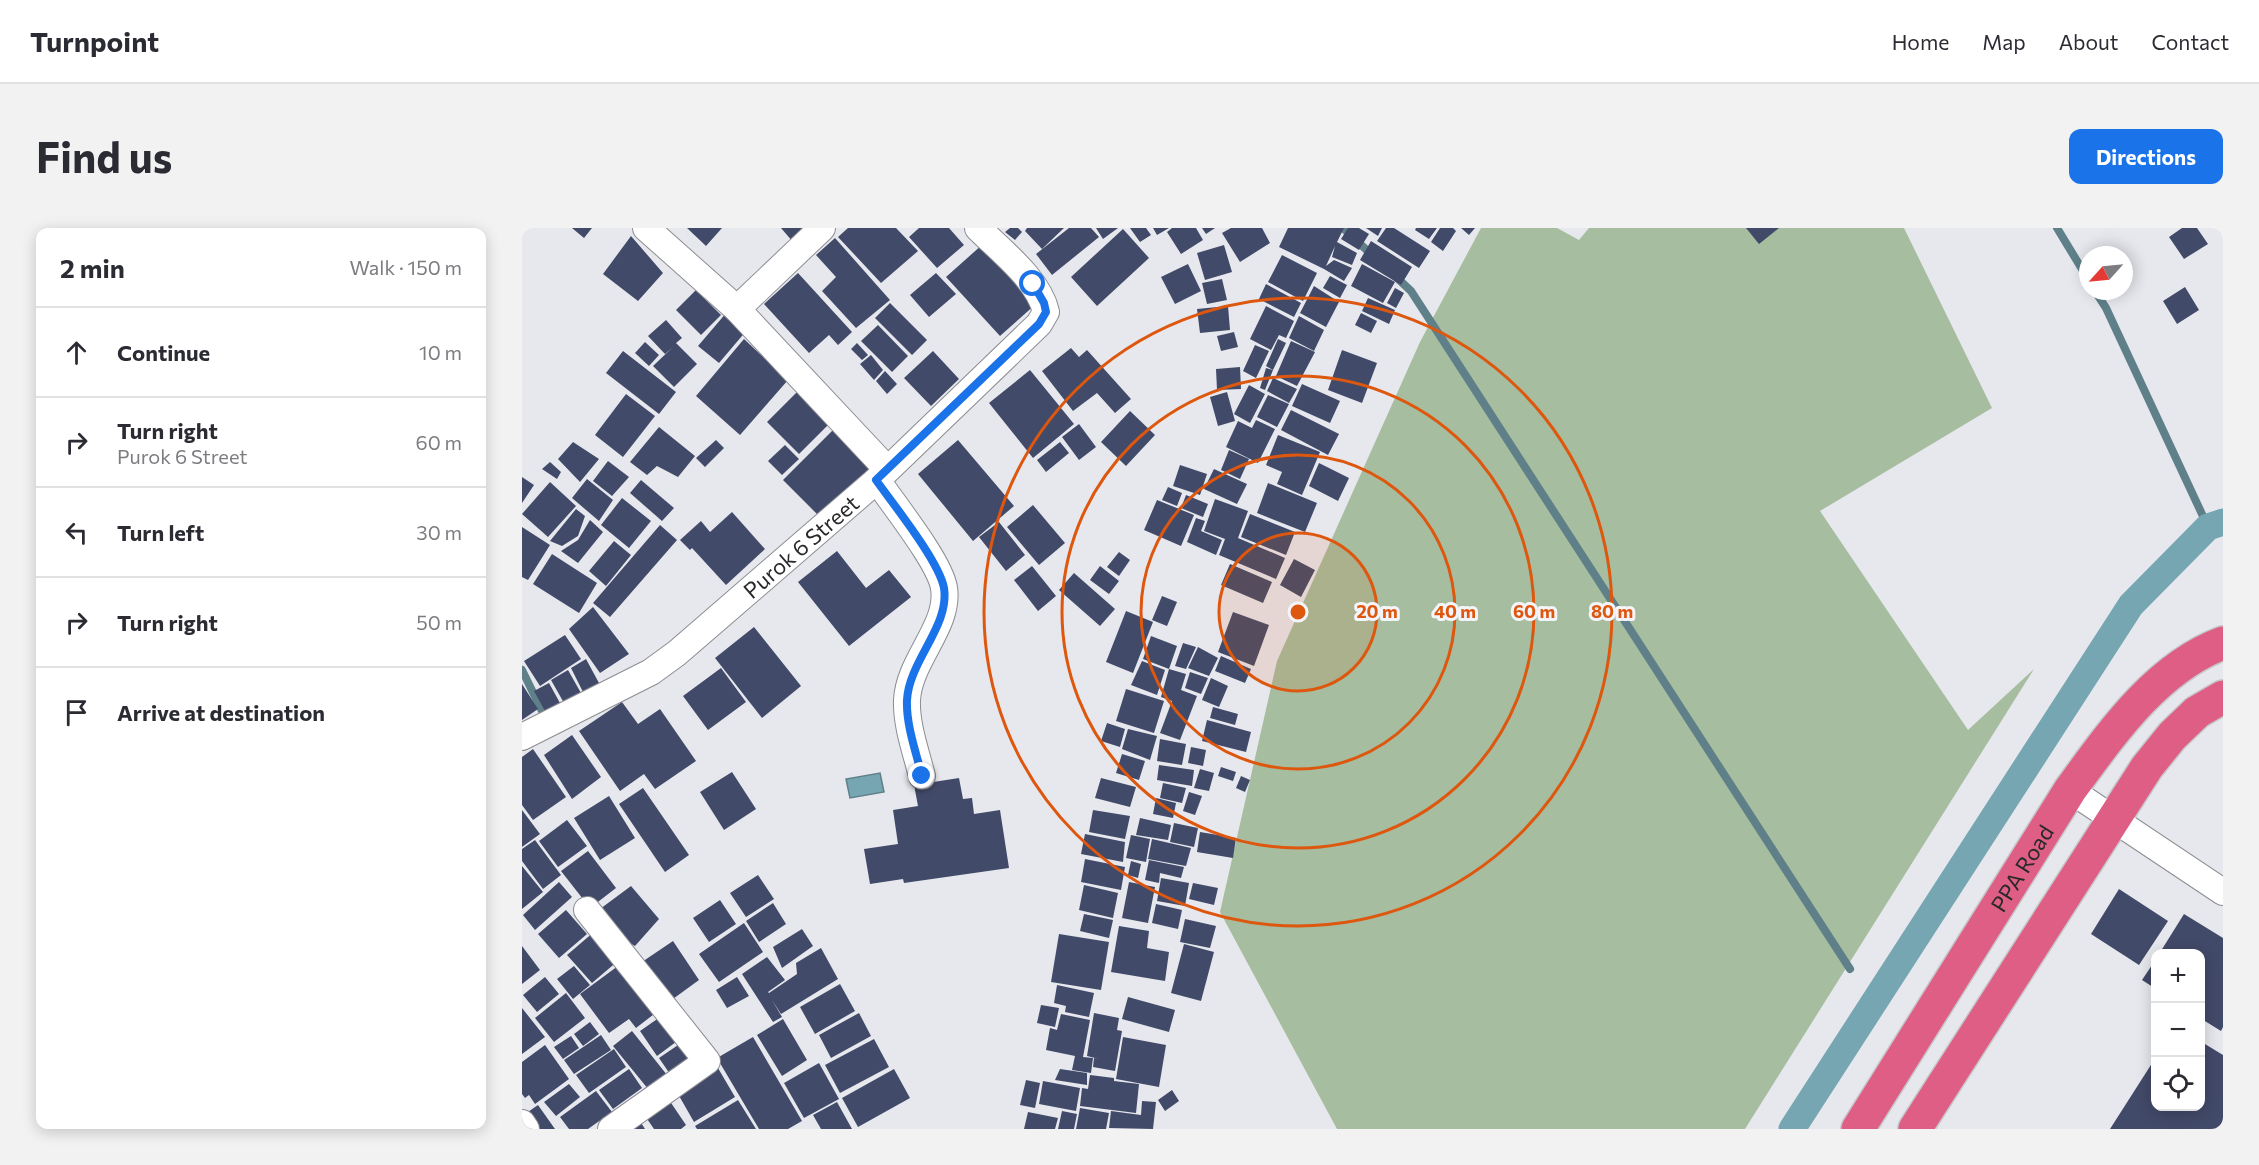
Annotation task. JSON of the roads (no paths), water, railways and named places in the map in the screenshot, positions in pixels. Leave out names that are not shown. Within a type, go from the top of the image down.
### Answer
[{"type":"highway","name":"PPA Road","points":[[1858,1129],[2070,790],[2106,741],[2139,703],[2179,666],[2223,643]]},
{"type":"highway","points":[[1884,1088],[1920,1121],[2116,819],[2146,767],[2172,736],[2197,712],[2223,697]]},
{"type":"street","points":[[646,228],[737,309],[882,475],[933,561],[944,586],[944,604],[916,665],[907,699],[911,734],[922,776]]},
{"type":"street","points":[[737,309],[822,228]]},
{"type":"street","name":"Purok 6 Street","points":[[522,737],[651,672],[668,660],[882,475],[1039,324],[1046,312],[1044,303],[1033,284],[978,228]]},
{"type":"street","points":[[2070,790],[2223,892]]},
{"type":"street","points":[[587,910],[707,1061],[611,1129]]},
{"type":"street","points":[[522,1123],[526,1129]]},
{"type":"water","points":[[880,773],[884,792],[850,798],[846,779]]},
{"type":"waterway","points":[[1343,228],[1373,256]]},
{"type":"waterway","points":[[2057,228],[2079,264]]},
{"type":"waterway","points":[[1395,276],[1411,291],[1850,969]]},
{"type":"waterway","points":[[2101,300],[2208,527]]},
{"type":"waterway","points":[[1792,1129],[2131,605],[2208,527],[2223,522]]},
{"type":"waterway","points":[[522,670],[543,713]]}]
